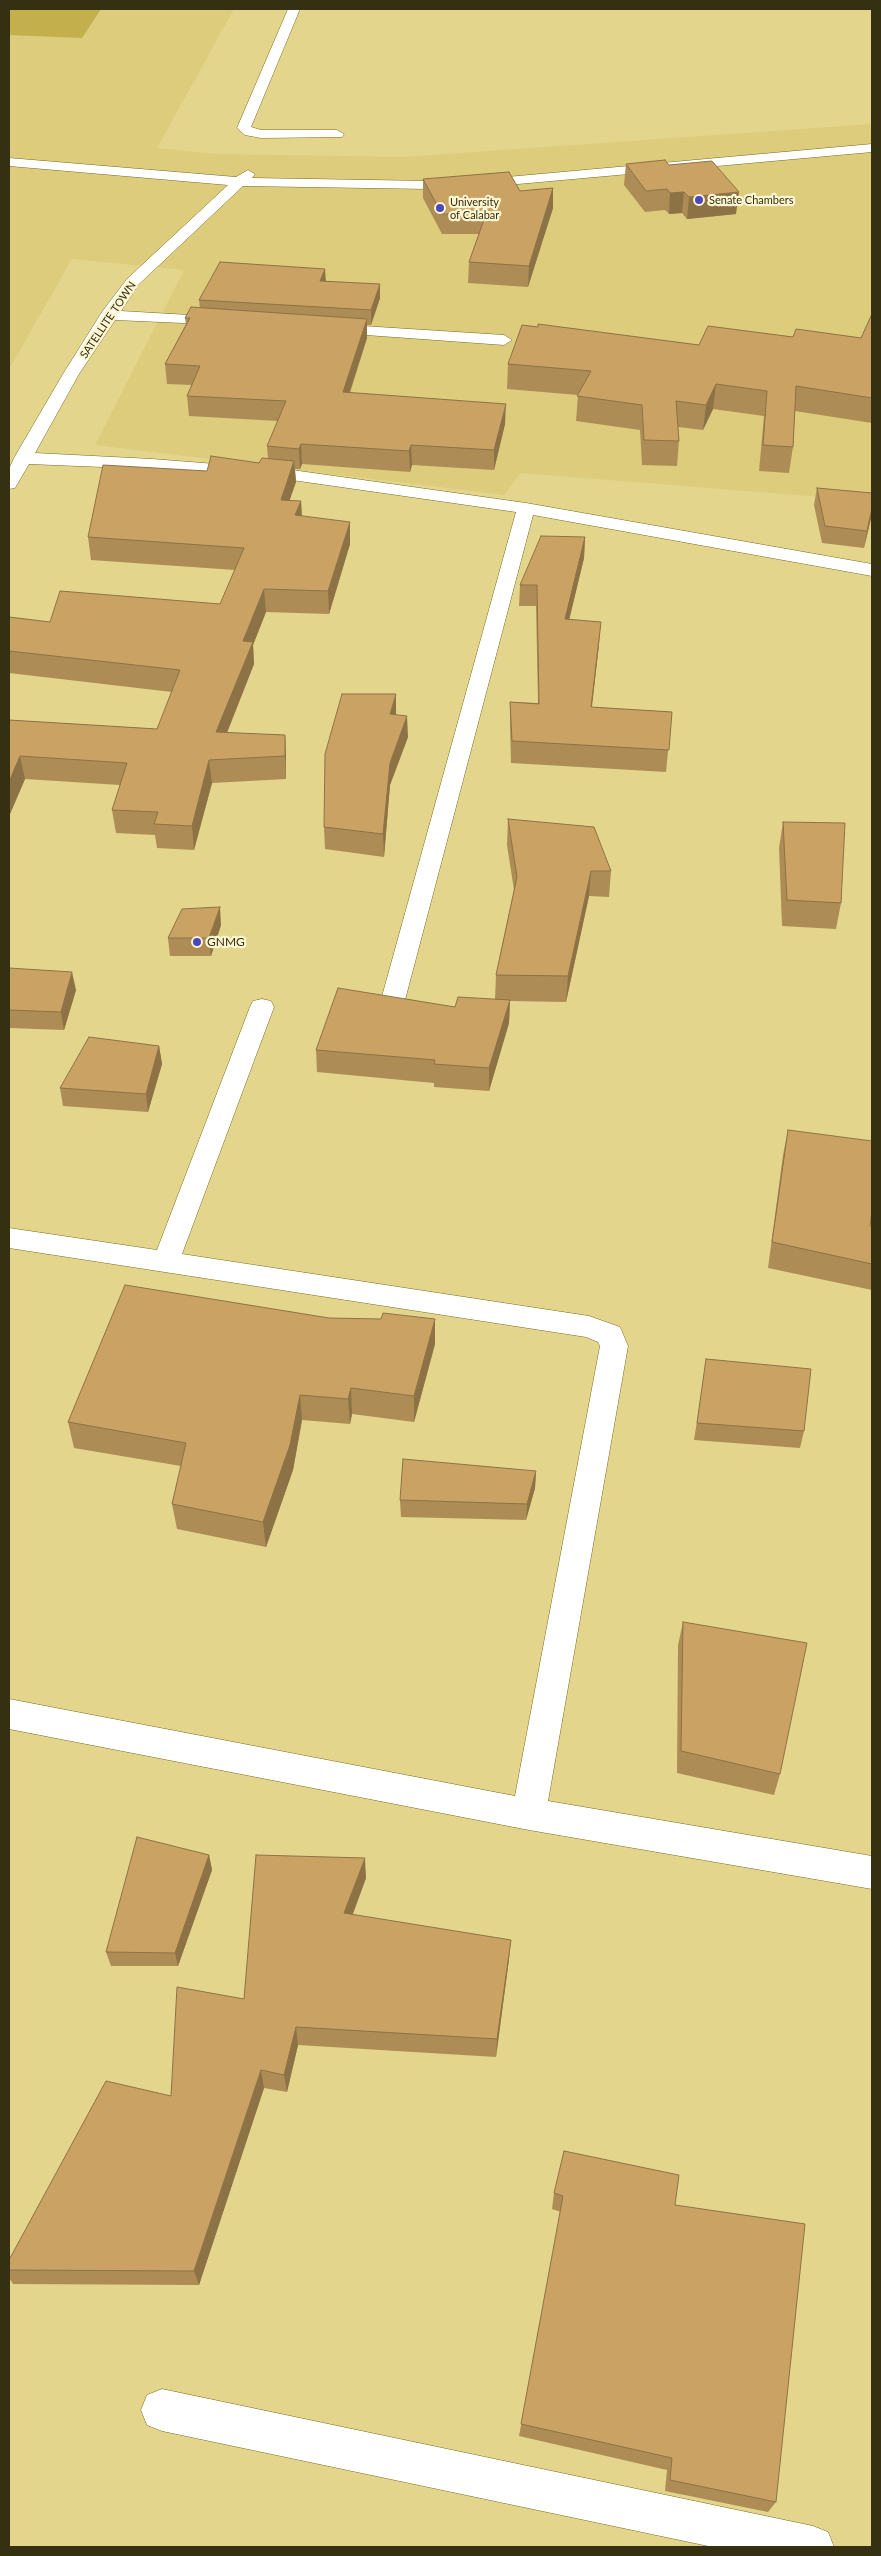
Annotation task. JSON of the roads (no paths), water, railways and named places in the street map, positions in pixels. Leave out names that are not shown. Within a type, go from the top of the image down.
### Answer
[{"type":"street","points":[[294,9],[244,128],[250,132],[260,134],[337,134]]},
{"type":"street","points":[[9,162],[364,186],[496,182],[870,148]]},
{"type":"street","points":[[9,154],[244,178]]},
{"type":"street","name":"SATELLITE TOWN","points":[[9,484],[22,458],[108,315],[132,282],[244,178]]},
{"type":"street","points":[[108,315],[244,323]]},
{"type":"street","points":[[311,327],[504,340]]},
{"type":"street","points":[[22,458],[152,464],[292,475],[526,508],[872,570]]},
{"type":"street","points":[[393,1000],[526,508]]},
{"type":"street","points":[[166,1262],[262,1007]]},
{"type":"street","points":[[9,1238],[589,1327],[610,1335],[614,1346],[529,1814]]},
{"type":"street","points":[[9,1714],[529,1814],[872,1873]]},
{"type":"street","points":[[162,2410],[813,2547]]},
{"type":"place","name":"Senate Chambers","points":[[699,200]]},
{"type":"place","name":"University of Calabar","points":[[440,208]]},
{"type":"place","name":"GNMG","points":[[197,942]]}]
